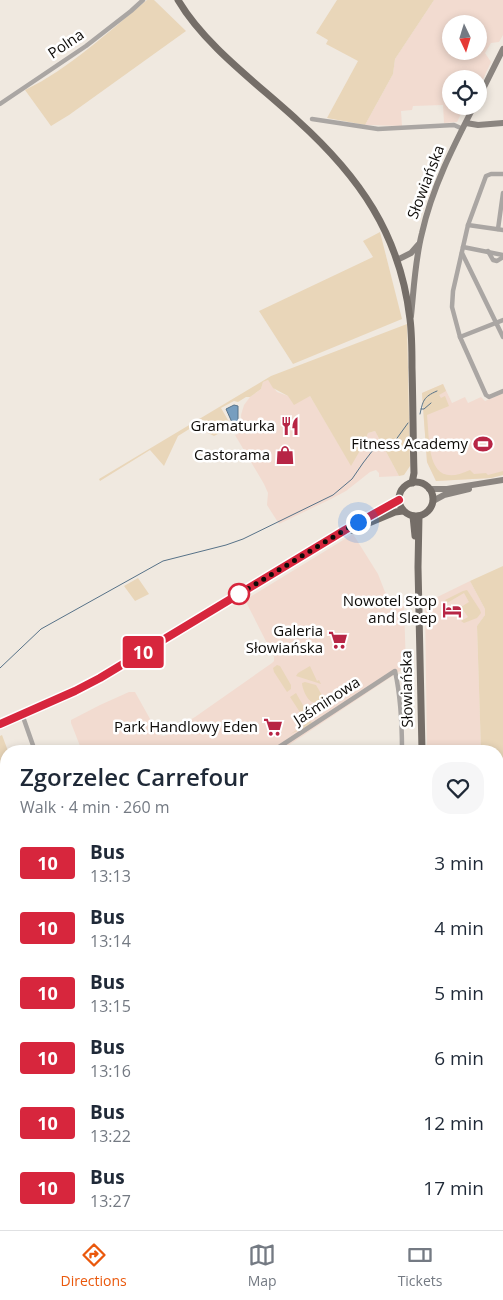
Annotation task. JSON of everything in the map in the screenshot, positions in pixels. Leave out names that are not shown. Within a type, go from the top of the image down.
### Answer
[{"type":"main road","points":[[178,0],[190,19],[214,44],[299,121],[343,165],[372,205],[397,260],[405,290],[410,321],[414,418],[414,473],[412,483]]},
{"type":"main road","points":[[414,418],[421,483]]},
{"type":"main road","points":[[338,535],[394,512],[403,511],[416,516],[428,512],[433,501],[429,489],[421,483],[412,483],[402,490],[399,500],[403,511]]},
{"type":"main road","points":[[0,724],[100,678],[358,522],[399,500]]},
{"type":"main road","name":"Słowiańska","points":[[416,516],[422,745]]},
{"type":"street","name":"Polna","points":[[0,104],[86,46],[132,11],[143,0]]},
{"type":"street","points":[[487,81],[503,49]]},
{"type":"street","name":"Słowiańska","points":[[397,260],[410,253],[419,244],[436,187],[470,115]]},
{"type":"street","points":[[312,119],[378,129],[503,124]]},
{"type":"street","points":[[503,174],[486,176],[468,225],[452,302],[460,338],[486,395],[489,397],[503,391]]},
{"type":"street","points":[[468,225],[501,230],[503,193]]},
{"type":"street","points":[[410,321],[419,244]]},
{"type":"street","points":[[463,247],[488,251],[503,256]]},
{"type":"street","points":[[393,249],[401,253],[410,253]]},
{"type":"street","points":[[488,251],[493,260],[497,261],[503,256]]},
{"type":"street","points":[[462,253],[503,337]]},
{"type":"street","points":[[460,338],[503,320]]},
{"type":"street","points":[[429,489],[447,489],[503,480]]},
{"type":"street","points":[[433,501],[444,495],[491,482]]},
{"type":"street","name":"Jaśminowa","points":[[282,745],[395,671],[402,712],[402,745]]},
{"type":"street","points":[[22,714],[33,745]]},
{"type":"shaded area","points":[[147,0],[154,0],[186,31],[51,126],[25,90],[73,60]]},
{"type":"shaded area","points":[[337,0],[434,0],[395,59],[393,74],[365,125],[327,118],[358,61],[326,44],[328,40],[316,33]]},
{"type":"shaded area","points":[[434,0],[503,0],[503,35],[499,42],[491,43],[488,48],[488,15],[442,15],[442,60],[488,60],[488,58],[491,62],[487,71],[442,70],[442,105],[413,106],[412,110],[401,111],[402,126],[365,125],[393,74],[395,59]]},
{"type":"shaded area","points":[[444,115],[460,115],[457,122],[444,123]]},
{"type":"shaded area","points":[[380,232],[402,319],[293,364],[259,311],[373,257],[363,241]]},
{"type":"shaded area","points":[[407,324],[410,466],[404,475],[399,476],[375,431],[368,433],[351,466],[310,396],[294,405],[288,396],[273,388],[268,380],[263,382],[261,389],[250,397],[246,397],[238,402],[234,401],[221,408],[232,427],[214,436],[208,433],[199,423],[178,436],[164,466],[150,450],[100,481],[99,479],[271,376]]},
{"type":"shaded area","points":[[268,380],[277,392],[288,396],[310,396],[351,465],[365,442],[368,433],[375,431],[399,476],[379,477],[379,473],[376,470],[370,472],[346,491],[279,524],[267,505],[268,493],[264,484],[235,435],[242,432],[241,415],[244,405],[250,397],[261,389],[263,382]]},
{"type":"shaded area","points":[[443,384],[452,403],[465,397],[468,403],[481,397],[485,401],[503,393],[503,475],[491,478],[436,481],[427,462],[422,393]]},
{"type":"shaded area","points":[[443,384],[446,391],[439,395],[441,398],[445,396],[449,406],[427,415],[430,451],[438,469],[445,474],[456,475],[470,470],[474,474],[486,473],[488,475],[503,471],[503,475],[491,478],[436,481],[427,462],[422,393]]},
{"type":"shaded area","points":[[353,534],[378,574],[385,592],[404,606],[406,667],[289,745],[80,745],[71,720],[129,692],[135,692],[159,735],[164,736],[195,717],[272,663],[274,657],[245,600]]},
{"type":"shaded area","points":[[503,566],[503,745],[481,745],[477,626],[485,615],[485,609],[470,581]]},
{"type":"shaded area","points":[[138,578],[149,594],[135,601],[124,586]]},
{"type":"shaded area","points":[[470,581],[485,609],[485,615],[477,626],[481,745],[427,745],[425,603]]},
{"type":"shaded area","points":[[467,590],[481,613],[477,618],[464,623],[461,621],[468,617],[461,607],[469,602],[464,593],[447,603],[445,600]]},
{"type":"shaded area","points":[[277,665],[280,666],[291,685],[291,689],[287,692],[274,672],[273,668]]},
{"type":"shaded area","points":[[310,666],[317,681],[319,680],[321,684],[296,676]]},
{"type":"shaded area","points":[[302,683],[316,685],[326,702],[310,701],[303,688]]},
{"type":"shaded area","points":[[296,693],[311,719],[309,721],[312,722],[305,728],[289,735],[307,723],[290,697]]},
{"type":"shaded area","points":[[2,735],[6,745],[0,745],[0,736]]},
{"type":"water","points":[[234,405],[238,406],[238,430],[235,429],[226,409]]},
{"type":"waterway","points":[[420,414],[424,400],[437,391]]},
{"type":"waterway","points":[[421,409],[424,409],[431,403]]},
{"type":"waterway","points":[[384,448],[395,441],[408,423]]},
{"type":"waterway","points":[[0,668],[41,629],[163,561],[243,539],[333,495],[352,479],[373,450]]},
{"type":"bus line","name":"10","points":[[0,724],[100,678],[368,516],[399,500]]},
{"type":"place","name":"Gramaturka","points":[[290,426]]},
{"type":"place","name":"Fitness Academy","points":[[483,444]]},
{"type":"place","name":"Castorama","points":[[285,455]]},
{"type":"place","name":"Nowotel Stop and Sleep","points":[[452,610]]},
{"type":"place","name":"Galeria Słowiańska","points":[[338,640]]},
{"type":"place","name":"Park Handlowy Eden","points":[[273,727]]},
{"type":"route","points":[[239,594],[236,596],[358,522]]}]
